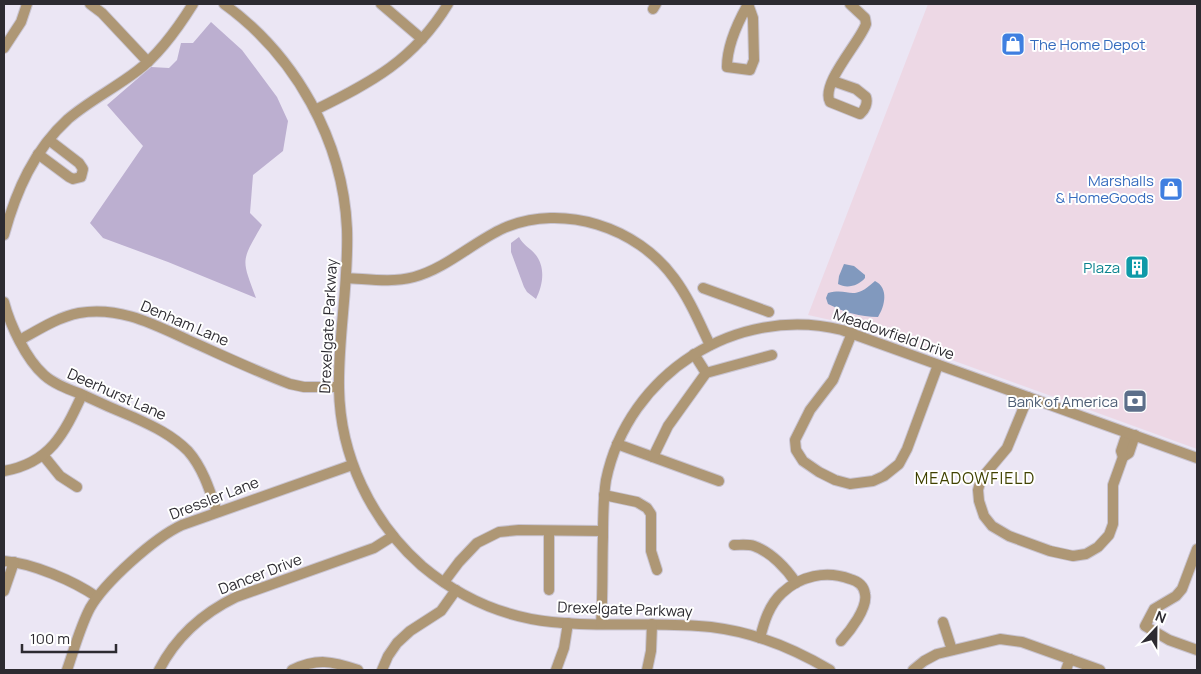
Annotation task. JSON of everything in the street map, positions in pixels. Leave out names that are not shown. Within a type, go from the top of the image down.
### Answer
[{"type":"street","points":[[4,48],[21,22],[27,4]]},
{"type":"street","points":[[90,4],[102,13],[148,62]]},
{"type":"street","points":[[4,234],[22,181],[48,140],[68,119],[82,108],[148,62],[173,34],[193,4]]},
{"type":"street","name":"Drexelgate Parkway","points":[[224,4],[257,32],[296,79],[315,110],[329,143],[340,179],[347,230],[339,387],[343,427],[352,464],[373,507],[393,536],[413,557],[456,590],[478,602],[513,614],[537,620],[568,623],[679,624],[714,627],[760,638],[802,654],[830,670]]},
{"type":"street","points":[[381,4],[422,39]]},
{"type":"street","points":[[315,110],[386,72],[408,55],[448,4]]},
{"type":"street","points":[[833,81],[866,24],[865,18],[850,4]]},
{"type":"street","points":[[747,5],[754,18],[754,60],[750,70],[727,67],[728,51],[747,5]]},
{"type":"street","points":[[38,154],[69,177],[73,179],[81,176],[83,169],[79,163],[48,140]]},
{"type":"street","points":[[346,278],[382,281],[414,277],[438,268],[473,244],[512,225],[542,219],[586,221],[629,238],[657,258],[684,292],[710,345]]},
{"type":"street","points":[[703,288],[769,312]]},
{"type":"street","name":"Deerhurst Lane","points":[[4,302],[20,340],[31,360],[44,375],[57,384],[157,428],[179,443],[200,468],[217,512]]},
{"type":"street","name":"Denham Lane","points":[[20,340],[51,323],[73,314],[111,312],[138,318],[290,384],[304,387],[339,387]]},
{"type":"street","name":"Meadowfield Drive","points":[[601,624],[604,495],[608,470],[617,444],[627,424],[645,397],[671,370],[694,354],[733,335],[770,327],[814,325],[852,333],[1197,458]]},
{"type":"street","points":[[852,333],[833,380],[810,410],[796,440],[796,450],[803,461],[835,480],[850,484],[873,482],[899,464],[907,449],[938,364]]},
{"type":"street","points":[[694,354],[706,373]]},
{"type":"street","points":[[652,456],[668,426],[706,373],[772,355]]},
{"type":"street","points":[[4,472],[21,467],[43,455],[63,434],[82,395]]},
{"type":"street","points":[[1028,397],[1008,448],[985,473],[979,485],[978,494],[981,508],[988,523],[998,530],[1042,548],[1065,556],[1077,556],[1093,551],[1105,540],[1111,530],[1113,485],[1123,457],[1121,451],[1131,434]]},
{"type":"street","points":[[617,444],[719,481]]},
{"type":"street","points":[[43,455],[60,476],[77,487]]},
{"type":"street","name":"Dressler Lane","points":[[66,670],[88,614],[97,597],[117,576],[163,535],[182,525],[352,464]]},
{"type":"street","points":[[604,495],[637,502],[647,508],[651,514],[651,551],[656,570]]},
{"type":"street","points":[[444,582],[477,542],[499,532],[510,530],[603,531]]},
{"type":"street","points":[[548,530],[549,590]]},
{"type":"street","name":"Dancer Drive","points":[[159,670],[170,651],[182,636],[215,608],[236,597],[374,548],[393,536]]},
{"type":"street","points":[[734,545],[748,545],[760,549],[784,568],[796,583]]},
{"type":"street","points":[[1197,549],[1182,589],[1176,596],[1154,609],[1145,626],[1169,640],[1197,650]]},
{"type":"street","points":[[4,591],[9,561],[77,584],[97,597]]},
{"type":"street","points":[[760,638],[767,615],[781,594],[796,583],[816,576],[831,574],[846,577],[860,583],[865,593],[864,603],[852,628],[841,641]]},
{"type":"street","points":[[382,670],[388,656],[397,643],[410,631],[441,611],[456,590]]},
{"type":"street","points":[[943,622],[952,650]]},
{"type":"street","points":[[556,670],[564,648],[568,623]]},
{"type":"street","points":[[647,670],[651,651],[652,624]]},
{"type":"street","points":[[913,670],[930,658],[952,650],[991,640],[1009,639],[1100,670]]},
{"type":"street","points":[[1066,670],[1070,659]]},
{"type":"street","points":[[292,670],[320,661],[335,662],[358,670]]},
{"type":"shaded area","points":[[928,4],[1197,4],[1197,449],[858,326],[808,315]]},
{"type":"shaded area","points":[[211,22],[242,50],[277,97],[288,121],[283,151],[253,175],[250,213],[262,225],[250,246],[246,267],[256,298],[103,238],[90,223],[143,146],[107,105],[151,67],[169,68],[177,60],[181,43],[193,43]]},
{"type":"shaded area","points":[[519,237],[535,254],[541,265],[542,282],[536,299],[524,287],[511,252],[511,243]]},
{"type":"water","points":[[844,264],[854,266],[865,275],[865,278],[852,286],[838,284]]},
{"type":"water","points":[[875,281],[884,293],[884,303],[878,317],[852,314],[828,304],[826,298],[828,293],[856,293],[867,288]]},
{"type":"place","name":"The Home Depot","points":[[1013,44]]},
{"type":"place","name":"Marshalls & HomeGoods","points":[[1171,189]]},
{"type":"place","name":"Plaza","points":[[1137,267]]},
{"type":"place","name":"Bank of America","points":[[1135,401]]},
{"type":"district","name":"MEADOWFIELD","points":[[975,478]]}]
